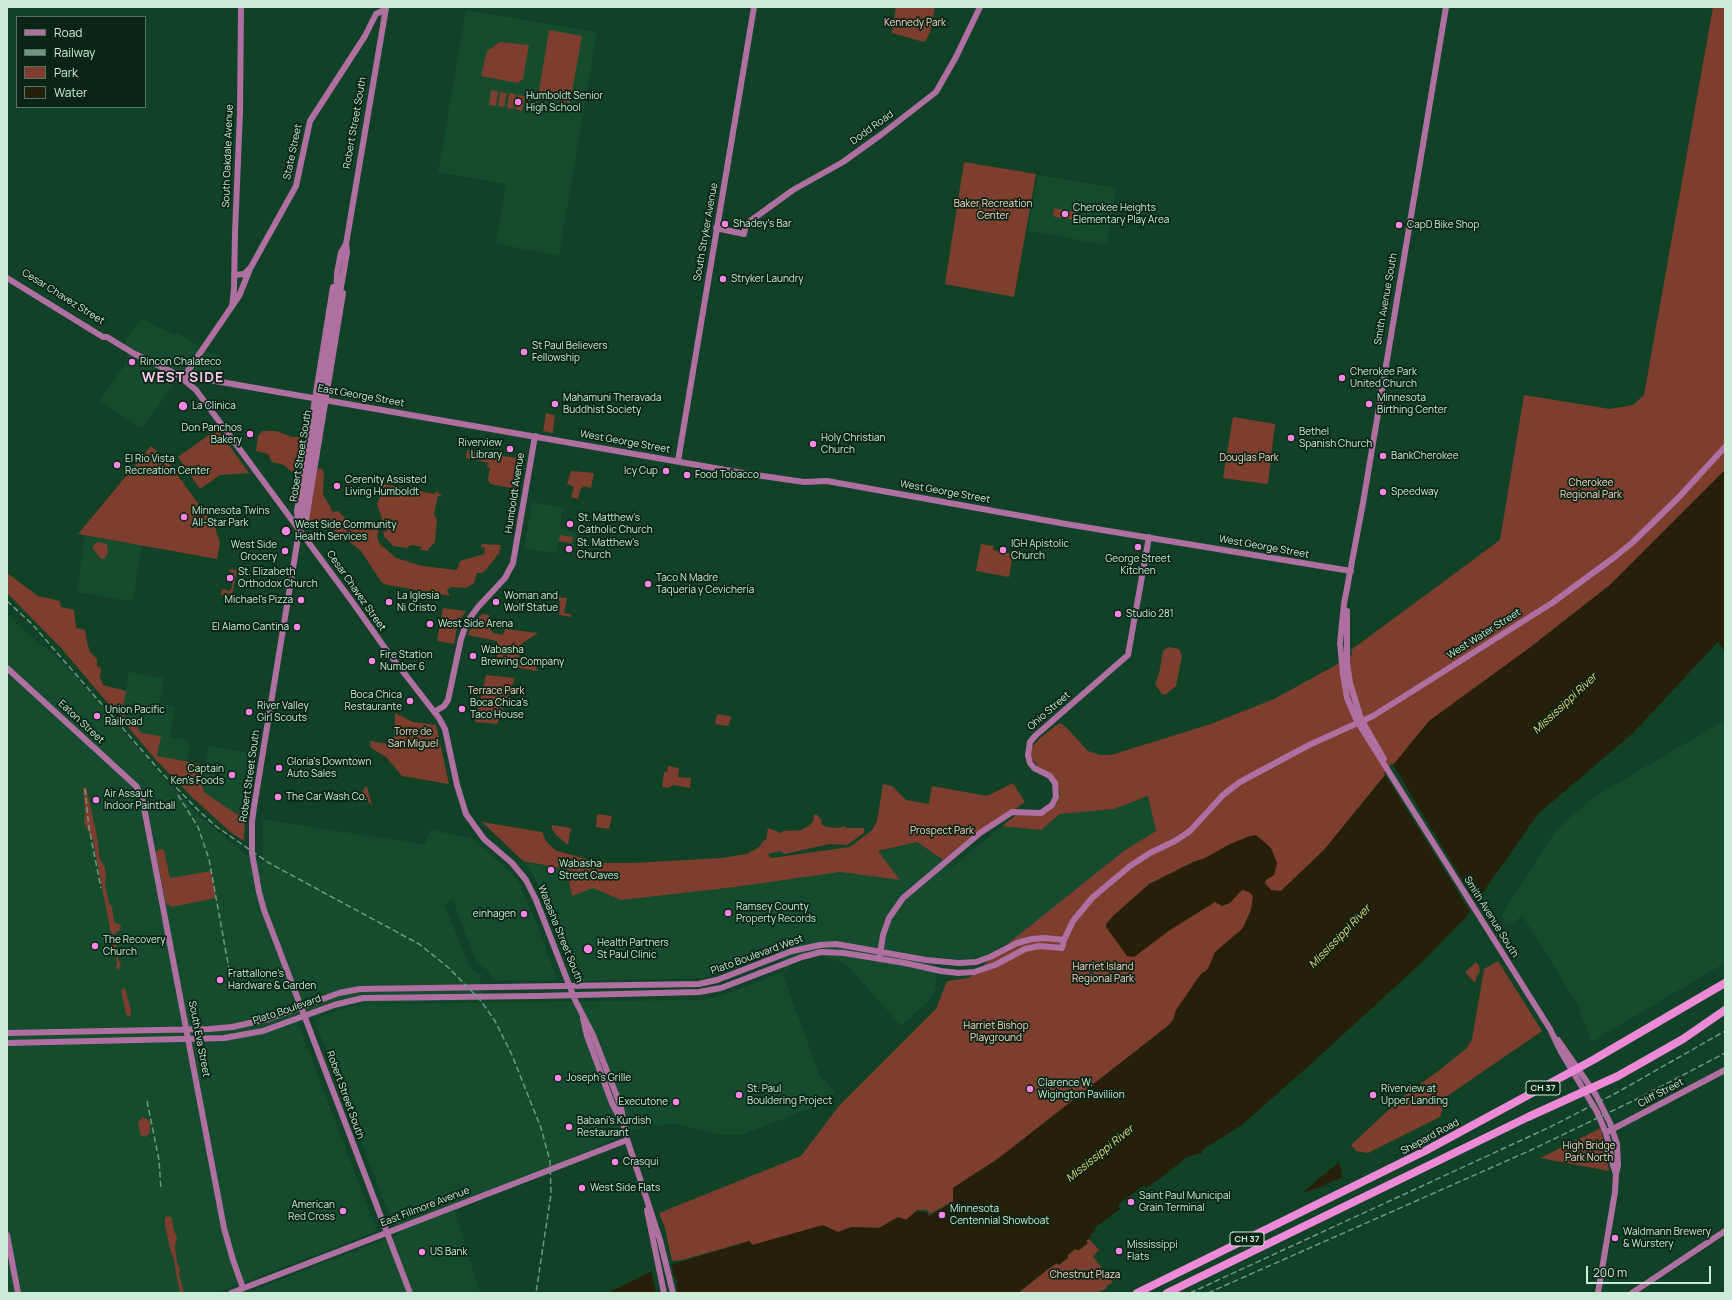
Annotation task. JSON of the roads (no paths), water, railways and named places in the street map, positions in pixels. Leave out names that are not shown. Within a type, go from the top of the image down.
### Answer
[{"type":"highway","name":"Shepard Road","points":[[1137,1293],[1426,1151],[1600,1057],[1725,984]]},
{"type":"highway","name":"CH 37","points":[[1167,1293],[1528,1117],[1618,1076],[1676,1043],[1725,1010]]},
{"type":"street","name":"South Oakdale Avenue","points":[[232,306],[240,112],[241,7]]},
{"type":"street","name":"South Stryker Avenue","points":[[678,461],[754,7]]},
{"type":"street","name":"Dodd Road","points":[[716,228],[744,234],[746,224],[793,190],[843,162],[936,92],[956,57],[980,7]]},
{"type":"street","name":"Smith Avenue South","points":[[1446,7],[1347,595],[1344,604],[1340,643],[1344,664],[1361,719],[1416,814],[1550,1029],[1561,1052],[1590,1098],[1604,1126],[1616,1174]]},
{"type":"street","name":"Robert Street South","points":[[386,8],[346,244],[341,252],[336,305],[298,529],[252,822],[252,853],[254,872],[264,910],[410,1293]]},
{"type":"street","name":"State Street","points":[[183,378],[232,306],[251,267],[296,186],[310,121],[372,24],[376,14],[386,8]]},
{"type":"street","points":[[372,24],[383,23]]},
{"type":"street","points":[[234,275],[244,274],[251,267]]},
{"type":"street","points":[[298,529],[297,511],[334,282],[340,273]]},
{"type":"street","points":[[298,529],[306,520],[344,284],[340,273]]},
{"type":"street","name":"Cesar Chavez Street","points":[[7,274],[105,334],[108,338]]},
{"type":"street","name":"Cesar Chavez Street","points":[[7,278],[103,337],[108,338],[133,353],[183,378],[200,394],[387,651],[434,712]]},
{"type":"street","name":"East George Street","points":[[183,378],[194,377],[207,379],[535,436]]},
{"type":"street","points":[[200,394],[200,383],[207,379]]},
{"type":"street","name":"West George Street","points":[[535,436],[804,482],[827,481],[1351,571]]},
{"type":"street","name":"Humboldt Avenue","points":[[434,712],[444,706],[448,700],[461,639],[466,624],[478,607],[507,575],[516,553],[535,436]]},
{"type":"street","name":"West Water Street","points":[[1062,948],[1073,921],[1092,898],[1130,866],[1190,831],[1223,795],[1240,782],[1309,745],[1373,716],[1552,603],[1633,542],[1679,497],[1725,447]]},
{"type":"street","name":"Ohio Street","points":[[880,958],[885,926],[897,905],[980,833],[1012,812],[1041,813],[1052,805],[1056,797],[1055,783],[1050,776],[1034,768],[1030,763],[1028,755],[1030,742],[1128,655],[1148,537]]},
{"type":"street","name":"Eaton Street","points":[[7,668],[136,786],[140,793]]},
{"type":"street","name":"Wabasha Street South","points":[[434,712],[445,729],[457,785],[466,814],[484,838],[512,863],[526,880],[536,900],[582,1016],[593,1035],[621,1107],[622,1121],[627,1140],[660,1240],[673,1293]]},
{"type":"street","name":"South Eva Street","points":[[140,793],[189,1040],[224,1228],[243,1288]]},
{"type":"street","name":"Plato Boulevard West","points":[[569,985],[699,984],[717,980],[792,951],[811,946],[836,944],[942,962],[976,962],[990,958],[1017,943],[1032,939],[1045,938],[1064,940]]},
{"type":"street","name":"Plato Boulevard West","points":[[574,996],[698,992],[721,988],[802,957],[821,952],[844,953],[880,958],[941,971],[958,973],[974,972],[995,965],[1025,949],[1039,946],[1062,948]]},
{"type":"street","name":"Plato Boulevard","points":[[7,1034],[186,1030],[232,1027],[260,1021],[352,990],[569,985]]},
{"type":"street","name":"Plato Boulevard","points":[[7,1043],[208,1040],[263,1031],[338,1004],[363,998],[574,996]]},
{"type":"street","name":"Smith Avenue South","points":[[1550,1029],[1566,1049],[1596,1095],[1613,1130],[1619,1154],[1614,1201],[1598,1293]]},
{"type":"street","name":"Cliff Street","points":[[1606,1133],[1725,1070]]},
{"type":"street","name":"East Fillmore Avenue","points":[[230,1293],[627,1140]]},
{"type":"street","name":"Wabasha Street South","points":[[645,1197],[664,1293]]},
{"type":"street","points":[[1632,1293],[1725,1231]]},
{"type":"street","points":[[7,1235],[18,1293]]},
{"type":"water","name":"Mississippi River","points":[[1725,470],[1725,652],[1718,642],[1633,733],[1538,814],[1465,918],[1421,963],[1242,1125],[1202,1150],[1202,1154],[1199,1153],[1186,1158],[1146,1188],[1144,1185],[1118,1205],[1120,1209],[1096,1227],[1089,1239],[1086,1241],[1088,1243],[1079,1250],[1075,1249],[1068,1254],[1068,1258],[1059,1265],[1057,1263],[1048,1269],[1018,1293],[607,1293],[654,1270],[750,1241],[752,1245],[823,1225],[838,1232],[852,1227],[879,1228],[898,1217],[906,1220],[915,1212],[927,1212],[929,1216],[953,1202],[953,1188],[999,1158],[1169,1025],[1173,1020],[1176,1010],[1201,974],[1208,969],[1215,952],[1243,928],[1251,910],[1253,896],[1249,892],[1242,890],[1230,903],[1222,906],[1215,902],[1170,930],[1134,957],[1127,956],[1106,927],[1106,924],[1113,916],[1149,884],[1193,862],[1205,858],[1230,844],[1256,835],[1271,848],[1277,863],[1274,875],[1266,880],[1265,883],[1271,890],[1281,891],[1324,850],[1429,721],[1528,649],[1610,585]]},
{"type":"water","points":[[1338,1163],[1341,1168],[1342,1177],[1321,1187],[1305,1192],[1304,1191]]},
{"type":"railway","points":[[7,601],[32,624],[160,771],[200,812],[217,827],[269,863],[419,944],[449,968],[481,1001],[495,1021],[512,1055],[541,1128],[550,1161],[551,1194],[536,1293]]},
{"type":"railway","points":[[85,789],[89,828],[101,888]]},
{"type":"railway","points":[[178,795],[198,827],[209,859],[229,969]]},
{"type":"railway","points":[[1190,1293],[1550,1127],[1618,1092],[1725,1031]]},
{"type":"railway","points":[[1208,1293],[1529,1151],[1639,1098],[1725,1053]]},
{"type":"railway","points":[[147,1101],[159,1160],[161,1190]]},
{"type":"place","name":"Humboldt Senior High School","points":[[518,102]]},
{"type":"place","name":"Cherokee Heights Elementary Play Area","points":[[1065,214]]},
{"type":"place","name":"Shadey's Bar","points":[[725,224]]},
{"type":"place","name":"CapD Bike Shop","points":[[1399,225]]},
{"type":"place","name":"Stryker Laundry","points":[[723,279]]},
{"type":"place","name":"St Paul Believers Fellowship","points":[[524,352]]},
{"type":"place","name":"Rincon Chalateco","points":[[132,362]]},
{"type":"place","name":"Cherokee Park United Church","points":[[1342,378]]},
{"type":"place","name":"Mahamuni Theravada Buddhist Society","points":[[555,404]]},
{"type":"place","name":"Minnesota Birthing Center","points":[[1369,404]]},
{"type":"place","name":"La Clinica","points":[[183,406]]},
{"type":"place","name":"Don Panchos Bakery","points":[[250,434]]},
{"type":"place","name":"Bethel Spanish Church","points":[[1291,438]]},
{"type":"place","name":"Holy Christian Church","points":[[813,444]]},
{"type":"place","name":"Riverview Library","points":[[510,449]]},
{"type":"place","name":"BankCherokee","points":[[1383,456]]},
{"type":"place","name":"El Rio Vista Recreation Center","points":[[117,465]]},
{"type":"place","name":"Icy Cup","points":[[666,471]]},
{"type":"place","name":"Food Tobacco","points":[[687,475]]},
{"type":"place","name":"Cerenity Assisted Living Humboldt","points":[[337,486]]},
{"type":"place","name":"Speedway","points":[[1383,492]]},
{"type":"place","name":"Minnesota Twins All-Star Park","points":[[184,517]]},
{"type":"place","name":"St. Matthew's Catholic Church","points":[[570,524]]},
{"type":"place","name":"West Side Community Health Services","points":[[286,531]]},
{"type":"place","name":"George Street Kitchen","points":[[1138,547]]},
{"type":"place","name":"St. Matthew's Church","points":[[569,549]]},
{"type":"place","name":"IGH Apistolic Church","points":[[1003,550]]},
{"type":"place","name":"West Side Grocery","points":[[285,551]]},
{"type":"place","name":"St. Elizabeth Orthodox Church","points":[[230,578]]},
{"type":"place","name":"Taco N Madre Taquería y Cevichería","points":[[648,584]]},
{"type":"place","name":"Michael's Pizza","points":[[301,600]]},
{"type":"place","name":"La Iglesia Ni Cristo","points":[[389,602]]},
{"type":"place","name":"Woman and Wolf Statue","points":[[496,602]]},
{"type":"place","name":"Studio 281","points":[[1118,614]]},
{"type":"place","name":"West Side Arena","points":[[430,624]]},
{"type":"place","name":"El Alamo Cantina","points":[[297,627]]},
{"type":"place","name":"Wabasha Brewing Company","points":[[473,656]]},
{"type":"place","name":"Fire Station Number 6","points":[[372,661]]},
{"type":"place","name":"Boca Chica Restaurante","points":[[410,701]]},
{"type":"place","name":"Boca Chica's Taco House","points":[[462,709]]},
{"type":"place","name":"River Valley Girl Scouts","points":[[249,712]]},
{"type":"place","name":"Union Pacific Railroad","points":[[97,716]]},
{"type":"place","name":"Gloria's Downtown Auto Sales","points":[[279,768]]},
{"type":"place","name":"Captain Ken's Foods","points":[[232,775]]},
{"type":"place","name":"The Car Wash Co.","points":[[278,797]]},
{"type":"place","name":"Air Assault Indoor Paintball","points":[[96,800]]},
{"type":"place","name":"Wabasha Street Caves","points":[[551,870]]},
{"type":"place","name":"Ramsey County Property Records","points":[[728,913]]},
{"type":"place","name":"einhagen","points":[[524,914]]},
{"type":"place","name":"The Recovery Church","points":[[95,946]]},
{"type":"place","name":"Health Partners St Paul Clinic","points":[[588,949]]},
{"type":"place","name":"Frattallone’s Hardware & Garden","points":[[220,980]]},
{"type":"place","name":"Joseph's Grille","points":[[558,1078]]},
{"type":"place","name":"Clarence W. Wigington Paviliion","points":[[1030,1089]]},
{"type":"place","name":"St. Paul Bouldering Project","points":[[739,1095]]},
{"type":"place","name":"Riverview at Upper Landing","points":[[1373,1095]]},
{"type":"place","name":"Executone","points":[[676,1102]]},
{"type":"place","name":"Babani's Kurdish Restaurant","points":[[569,1127]]},
{"type":"place","name":"Crasqui","points":[[615,1162]]},
{"type":"place","name":"West Side Flats","points":[[582,1188]]},
{"type":"place","name":"Saint Paul Municipal Grain Terminal","points":[[1131,1202]]},
{"type":"place","name":"American Red Cross","points":[[343,1211]]},
{"type":"place","name":"Minnesota Centennial Showboat","points":[[942,1215]]},
{"type":"place","name":"Waldmann Brewery & Wurstery","points":[[1615,1238]]},
{"type":"place","name":"Mississippi Flats","points":[[1119,1251]]},
{"type":"place","name":"US Bank","points":[[422,1252]]},
{"type":"district","name":"WEST SIDE","points":[[183,378]]},
{"type":"park label","name":"Kennedy Park","points":[[915,23]]},
{"type":"park label","name":"Baker Recreation Center","points":[[993,210]]},
{"type":"park label","name":"Douglas Park","points":[[1249,458]]},
{"type":"park label","name":"Cherokee Regional Park","points":[[1591,488]]},
{"type":"park label","name":"Terrace Park","points":[[496,691]]},
{"type":"park label","name":"Torre de San Miguel","points":[[413,738]]},
{"type":"park label","name":"Prospect Park","points":[[942,831]]},
{"type":"park label","name":"Harriet Island Regional Park","points":[[1103,972]]},
{"type":"park label","name":"Harriet Bishop Playground","points":[[996,1032]]},
{"type":"park label","name":"High Bridge Park North","points":[[1589,1152]]},
{"type":"park label","name":"Chestnut Plaza","points":[[1085,1275]]}]
